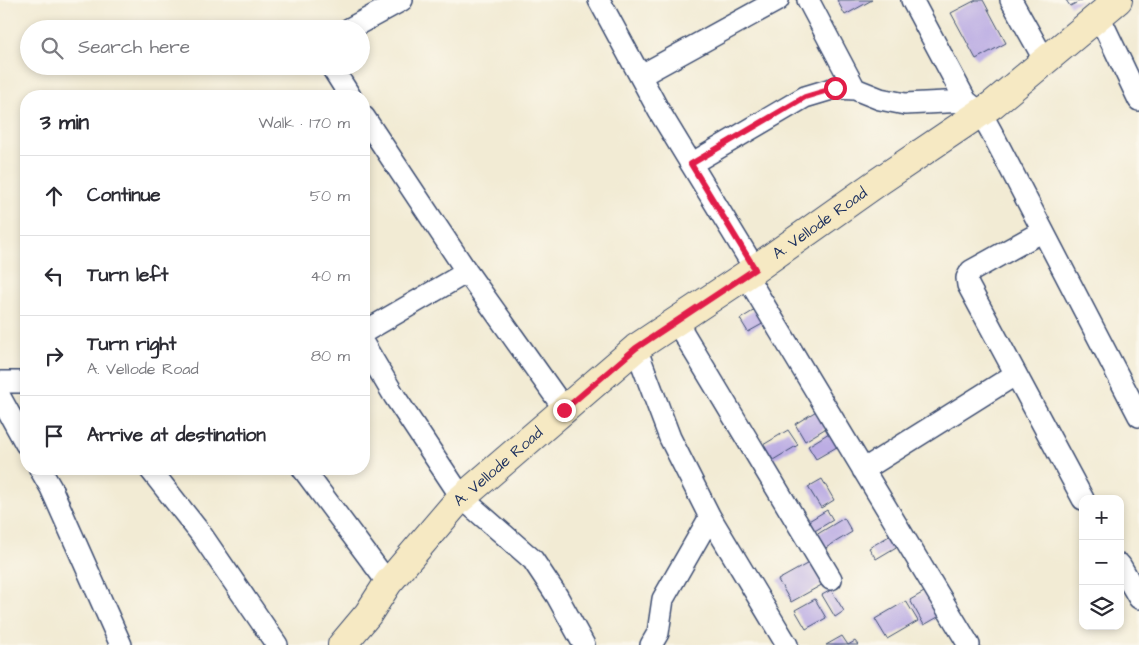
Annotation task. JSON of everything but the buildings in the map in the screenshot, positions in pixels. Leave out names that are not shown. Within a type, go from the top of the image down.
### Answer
[{"type":"main road","name":"A. Vellode Road","points":[[342,645],[368,614],[388,583],[462,498],[636,348],[750,272],[878,182],[973,107],[1046,61],[1112,5]]},
{"type":"street","points":[[365,20],[402,0]]},
{"type":"street","points":[[599,0],[750,272],[863,470],[969,645]]},
{"type":"street","points":[[640,76],[778,0]]},
{"type":"street","points":[[808,0],[855,89]]},
{"type":"street","points":[[912,0],[1043,231],[1139,416]]},
{"type":"street","points":[[1011,0],[1046,61]]},
{"type":"street","points":[[1112,5],[1139,100]]},
{"type":"street","points":[[337,75],[346,90]]},
{"type":"street","points":[[691,164],[805,97],[835,88],[855,89],[880,99],[905,104],[973,107]]},
{"type":"street","points":[[370,126],[467,272],[564,410]]},
{"type":"street","points":[[1043,231],[971,270],[967,278],[968,285],[1081,495]]},
{"type":"street","points":[[370,329],[467,272]]},
{"type":"street","points":[[676,321],[831,579]]},
{"type":"street","points":[[636,348],[670,438],[710,517],[786,645]]},
{"type":"street","points":[[370,355],[395,397],[462,498],[533,560],[557,596],[584,645]]},
{"type":"street","points":[[863,470],[1016,374]]},
{"type":"street","points":[[0,382],[20,382]]},
{"type":"street","points":[[0,397],[20,433]]},
{"type":"street","points":[[43,475],[121,645]]},
{"type":"street","points":[[155,475],[201,534],[277,645]]},
{"type":"street","points":[[307,475],[388,583]]},
{"type":"street","points":[[658,641],[663,599],[710,517]]},
{"type":"street","points":[[1124,572],[1139,598]]},
{"type":"route","points":[[564,410],[636,348],[755,269],[691,164],[805,97],[835,88]]}]
